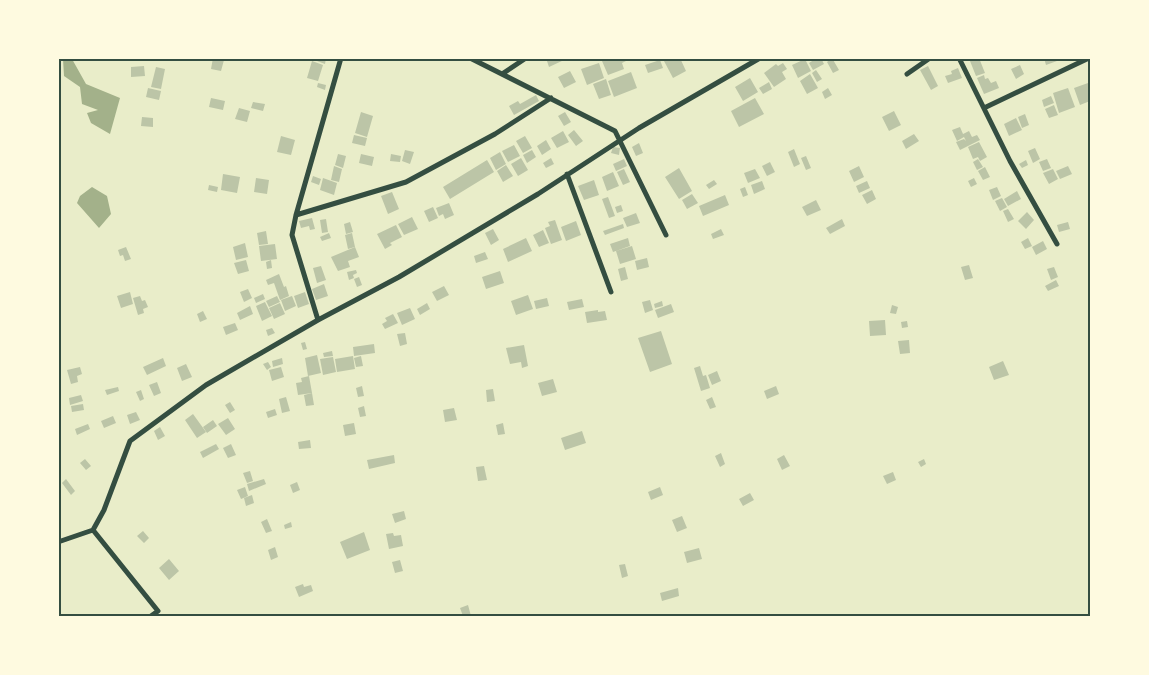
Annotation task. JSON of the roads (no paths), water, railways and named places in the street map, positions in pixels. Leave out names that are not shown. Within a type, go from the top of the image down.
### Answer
[{"type":"street","points":[[318,320],[292,235],[341,58]]},
{"type":"street","points":[[470,58],[615,131],[666,235]]},
{"type":"street","points":[[502,74],[526,58]]},
{"type":"street","points":[[58,542],[93,530],[104,510],[130,441],[206,384],[399,277],[538,194],[620,139],[760,58]]},
{"type":"street","points":[[907,74],[930,58]]},
{"type":"street","points":[[959,58],[1010,161],[1057,243]]},
{"type":"street","points":[[984,108],[1089,58]]},
{"type":"street","points":[[296,215],[406,182],[495,135],[551,99]]},
{"type":"street","points":[[567,174],[611,292]]},
{"type":"street","points":[[93,530],[158,611],[151,616]]}]
